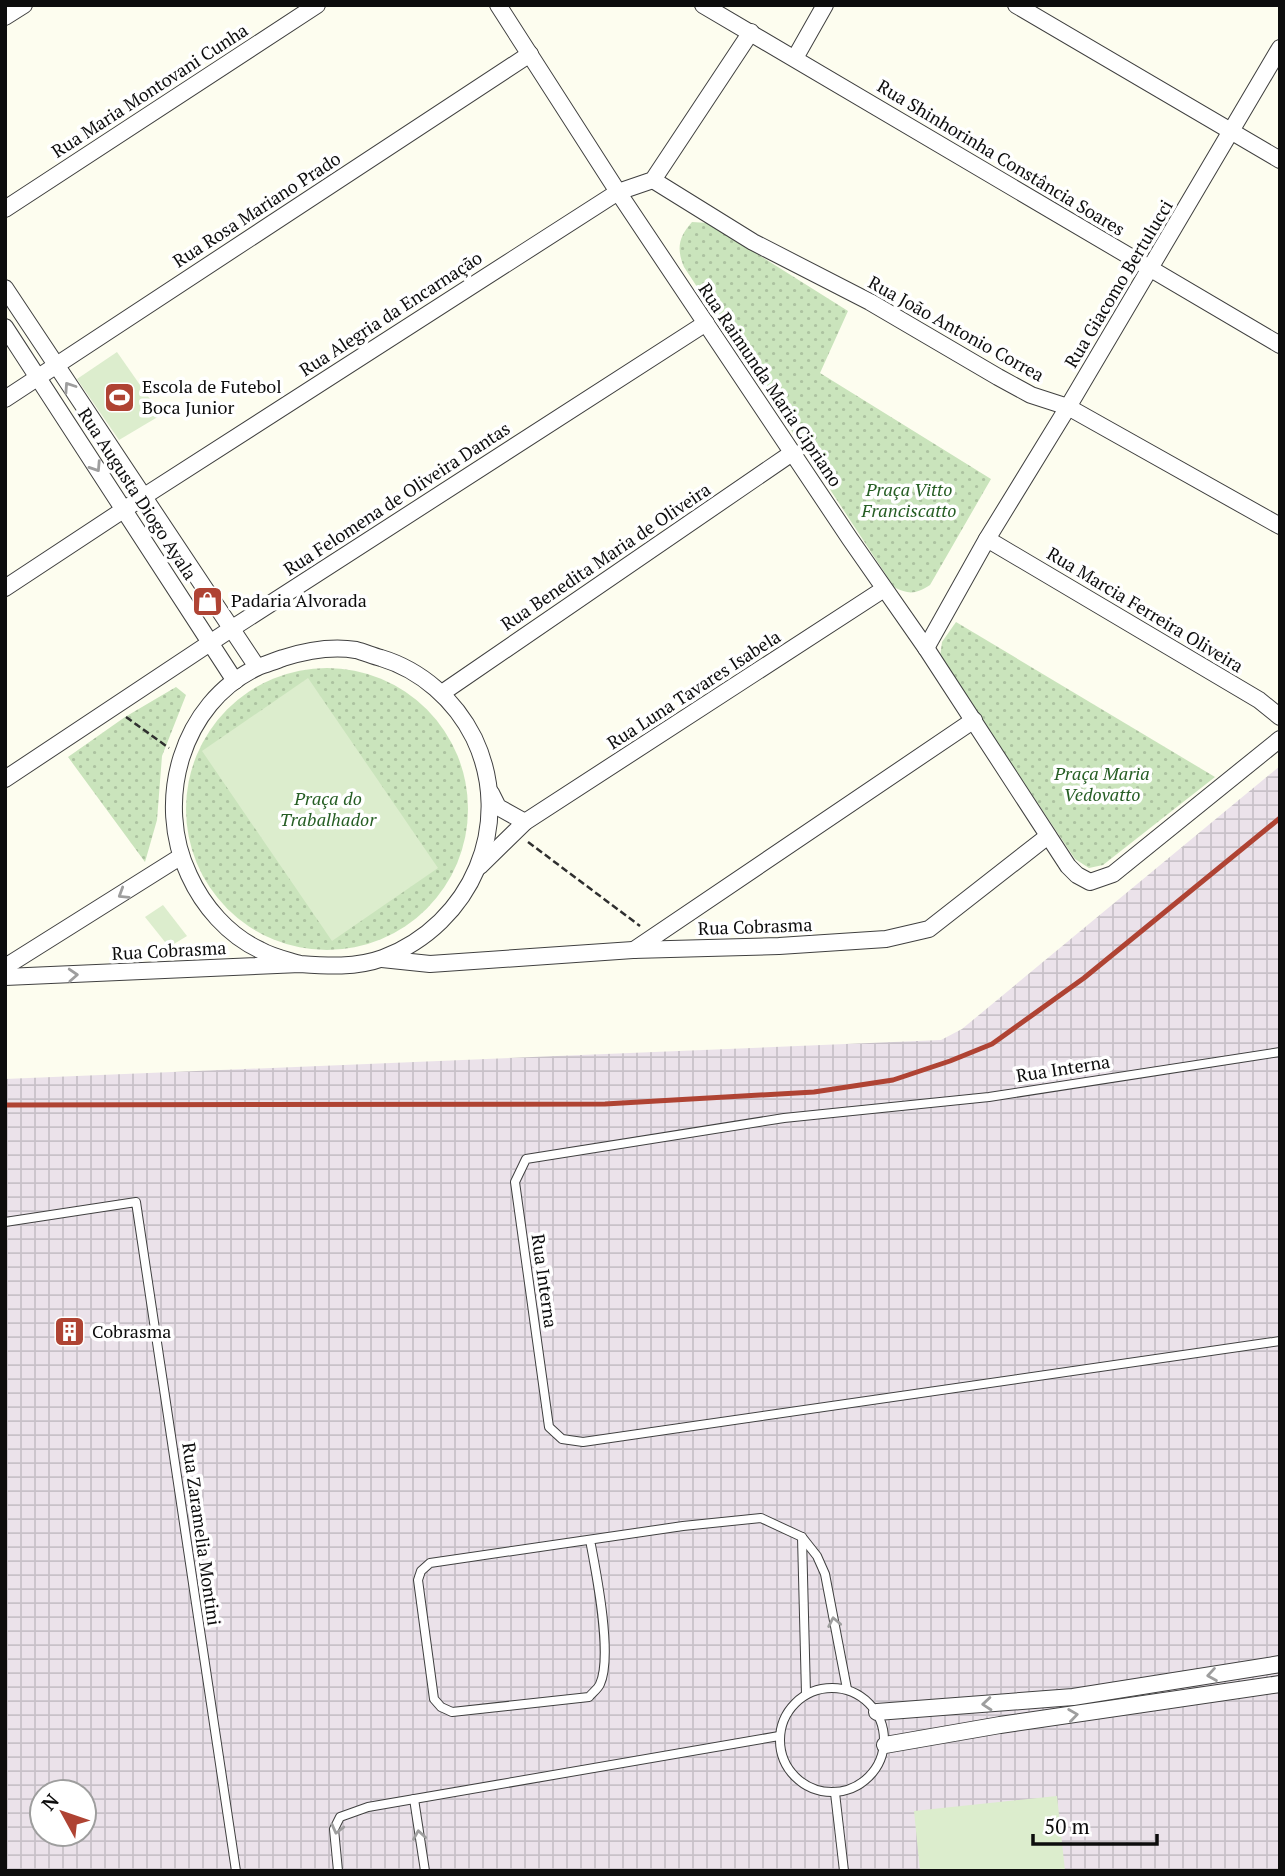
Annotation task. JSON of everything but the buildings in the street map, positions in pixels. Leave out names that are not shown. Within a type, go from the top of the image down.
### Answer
[{"type":"street","points":[[5,17],[24,5]]},
{"type":"street","name":"Rua Maria Montovani Cunha","points":[[5,209],[317,5]]},
{"type":"street","name":"Rua Raimunda Maria Cipriano","points":[[498,5],[792,453],[926,648],[1068,866],[1077,875],[1090,882],[1113,874],[1280,739]]},
{"type":"street","name":"Rua Shinhorinha Constância Soares","points":[[703,5],[1280,345]]},
{"type":"street","points":[[795,58],[825,5]]},
{"type":"street","points":[[1016,5],[1280,160]]},
{"type":"street","points":[[653,180],[751,32]]},
{"type":"street","name":"Rua Giacomo Bertulucci","points":[[926,648],[987,539],[1280,48]]},
{"type":"street","name":"Rua Rosa Mariano Prado","points":[[5,399],[530,54]]},
{"type":"street","name":"Rua Alegria da Encarnação","points":[[5,588],[143,496],[618,191],[653,180]]},
{"type":"street","name":"Rua João Antonio Correa","points":[[653,180],[753,242],[870,302],[998,377],[1031,394],[1068,407],[1280,526]]},
{"type":"street","name":"Rua Augusta Diogo Ayala","points":[[5,288],[257,667]]},
{"type":"street","name":"Rua Felomena de Oliveira Dantas","points":[[5,779],[706,323]]},
{"type":"street","name":"Rua Augusta Diogo Ayala","points":[[5,327],[235,681]]},
{"type":"street","name":"Rua Benedita Maria de Oliveira","points":[[442,693],[792,453]]},
{"type":"street","name":"Rua Marcia Ferreira Oliveira","points":[[987,539],[1259,700],[1280,717]]},
{"type":"street","name":"Rua Luna Tavares Isabela","points":[[479,868],[520,828],[884,589]]},
{"type":"street","points":[[354,650],[402,664],[442,693],[466,722],[482,755],[490,792],[489,830],[479,868],[455,908],[421,939],[382,959],[341,967],[300,964],[260,950],[225,927],[198,895],[180,857],[172,806],[181,757],[194,728],[212,703],[235,681],[257,667],[304,651],[354,650]]},
{"type":"street","points":[[633,950],[974,720]]},
{"type":"street","points":[[490,792],[498,807],[520,828]]},
{"type":"street","name":"Rua Cobrasma","points":[[382,959],[430,964],[633,950],[779,946],[886,939],[929,929],[1048,836]]},
{"type":"street","points":[[5,967],[180,857]]},
{"type":"street","points":[[421,939],[425,957],[430,964]]},
{"type":"street","points":[[40,946],[35,961],[40,977]]},
{"type":"street","name":"Rua Cobrasma","points":[[5,977],[300,964]]},
{"type":"street","points":[[877,1712],[1073,1697],[1280,1664]]},
{"type":"street","points":[[885,1745],[1000,1725],[1280,1684]]},
{"type":"lane","name":"Rua Interna","points":[[1280,1052],[989,1097],[783,1118],[526,1159],[515,1182],[549,1427],[562,1438],[583,1442],[1280,1340]]},
{"type":"lane","name":"Rua Zaramelia Montini","points":[[5,1222],[136,1202],[236,1871]]},
{"type":"lane","points":[[590,1540],[605,1644],[600,1685],[589,1697],[452,1712],[441,1707],[434,1699],[418,1580],[421,1572],[430,1563],[683,1526],[761,1518],[802,1537],[817,1556],[825,1574],[847,1689]]},
{"type":"lane","points":[[802,1537],[806,1694]]},
{"type":"lane","points":[[826,1688],[847,1689],[864,1698],[877,1712],[885,1745],[877,1769],[859,1786],[835,1793],[813,1790],[793,1778],[782,1759],[779,1736],[787,1712],[806,1694],[826,1688]]},
{"type":"lane","points":[[338,1871],[334,1829],[340,1817],[368,1807],[779,1736]]},
{"type":"lane","points":[[835,1793],[844,1871]]},
{"type":"lane","points":[[414,1799],[425,1871]]},
{"type":"path","points":[[116,708],[181,757]]},
{"type":"path","points":[[520,828],[654,936]]},
{"type":"shaded area","points":[[1280,766],[1280,1871],[5,1871],[5,1079],[941,1040],[962,1029]]},
{"type":"green space","name":"Praça Vitto Franciscatto","points":[[692,222],[708,223],[848,311],[820,373],[991,479],[930,585],[912,592],[894,587],[684,267],[680,243]]},
{"type":"green space","name":"Escola de Futebol Boca Junior","points":[[117,352],[161,415],[119,440],[77,379]]},
{"type":"green space","name":"Praça Maria Vedovatto","points":[[956,622],[1215,777],[1103,865],[1089,868],[1075,859],[940,657],[942,642]]},
{"type":"green space","name":"Praça do Trabalhador","points":[[341,668],[355,670],[394,684],[427,709],[452,742],[458,755],[466,781],[466,837],[458,863],[452,876],[427,909],[394,934],[381,940],[355,948],[313,950],[299,948],[260,934],[237,918],[218,899],[202,876],[188,837],[186,795],[188,781],[202,742],[218,719],[237,700],[260,684],[299,670]]},
{"type":"green space","points":[[308,678],[438,868],[332,941],[202,751]]},
{"type":"green space","points":[[176,687],[186,695],[162,756],[157,820],[145,862],[68,757],[125,717]]},
{"type":"green space","points":[[163,905],[187,936],[169,947],[145,917]]},
{"type":"green space","points":[[1057,1796],[1065,1871],[920,1871],[914,1811]]},
{"type":"railway","points":[[5,1105],[605,1104],[814,1092],[893,1080],[992,1044],[1084,978],[1280,818]]},
{"type":"place","name":"Escola de Futebol Boca Junior","points":[[119,397]]},
{"type":"place","name":"Padaria Alvorada","points":[[208,601]]},
{"type":"place","name":"Cobrasma","points":[[69,1332]]}]
